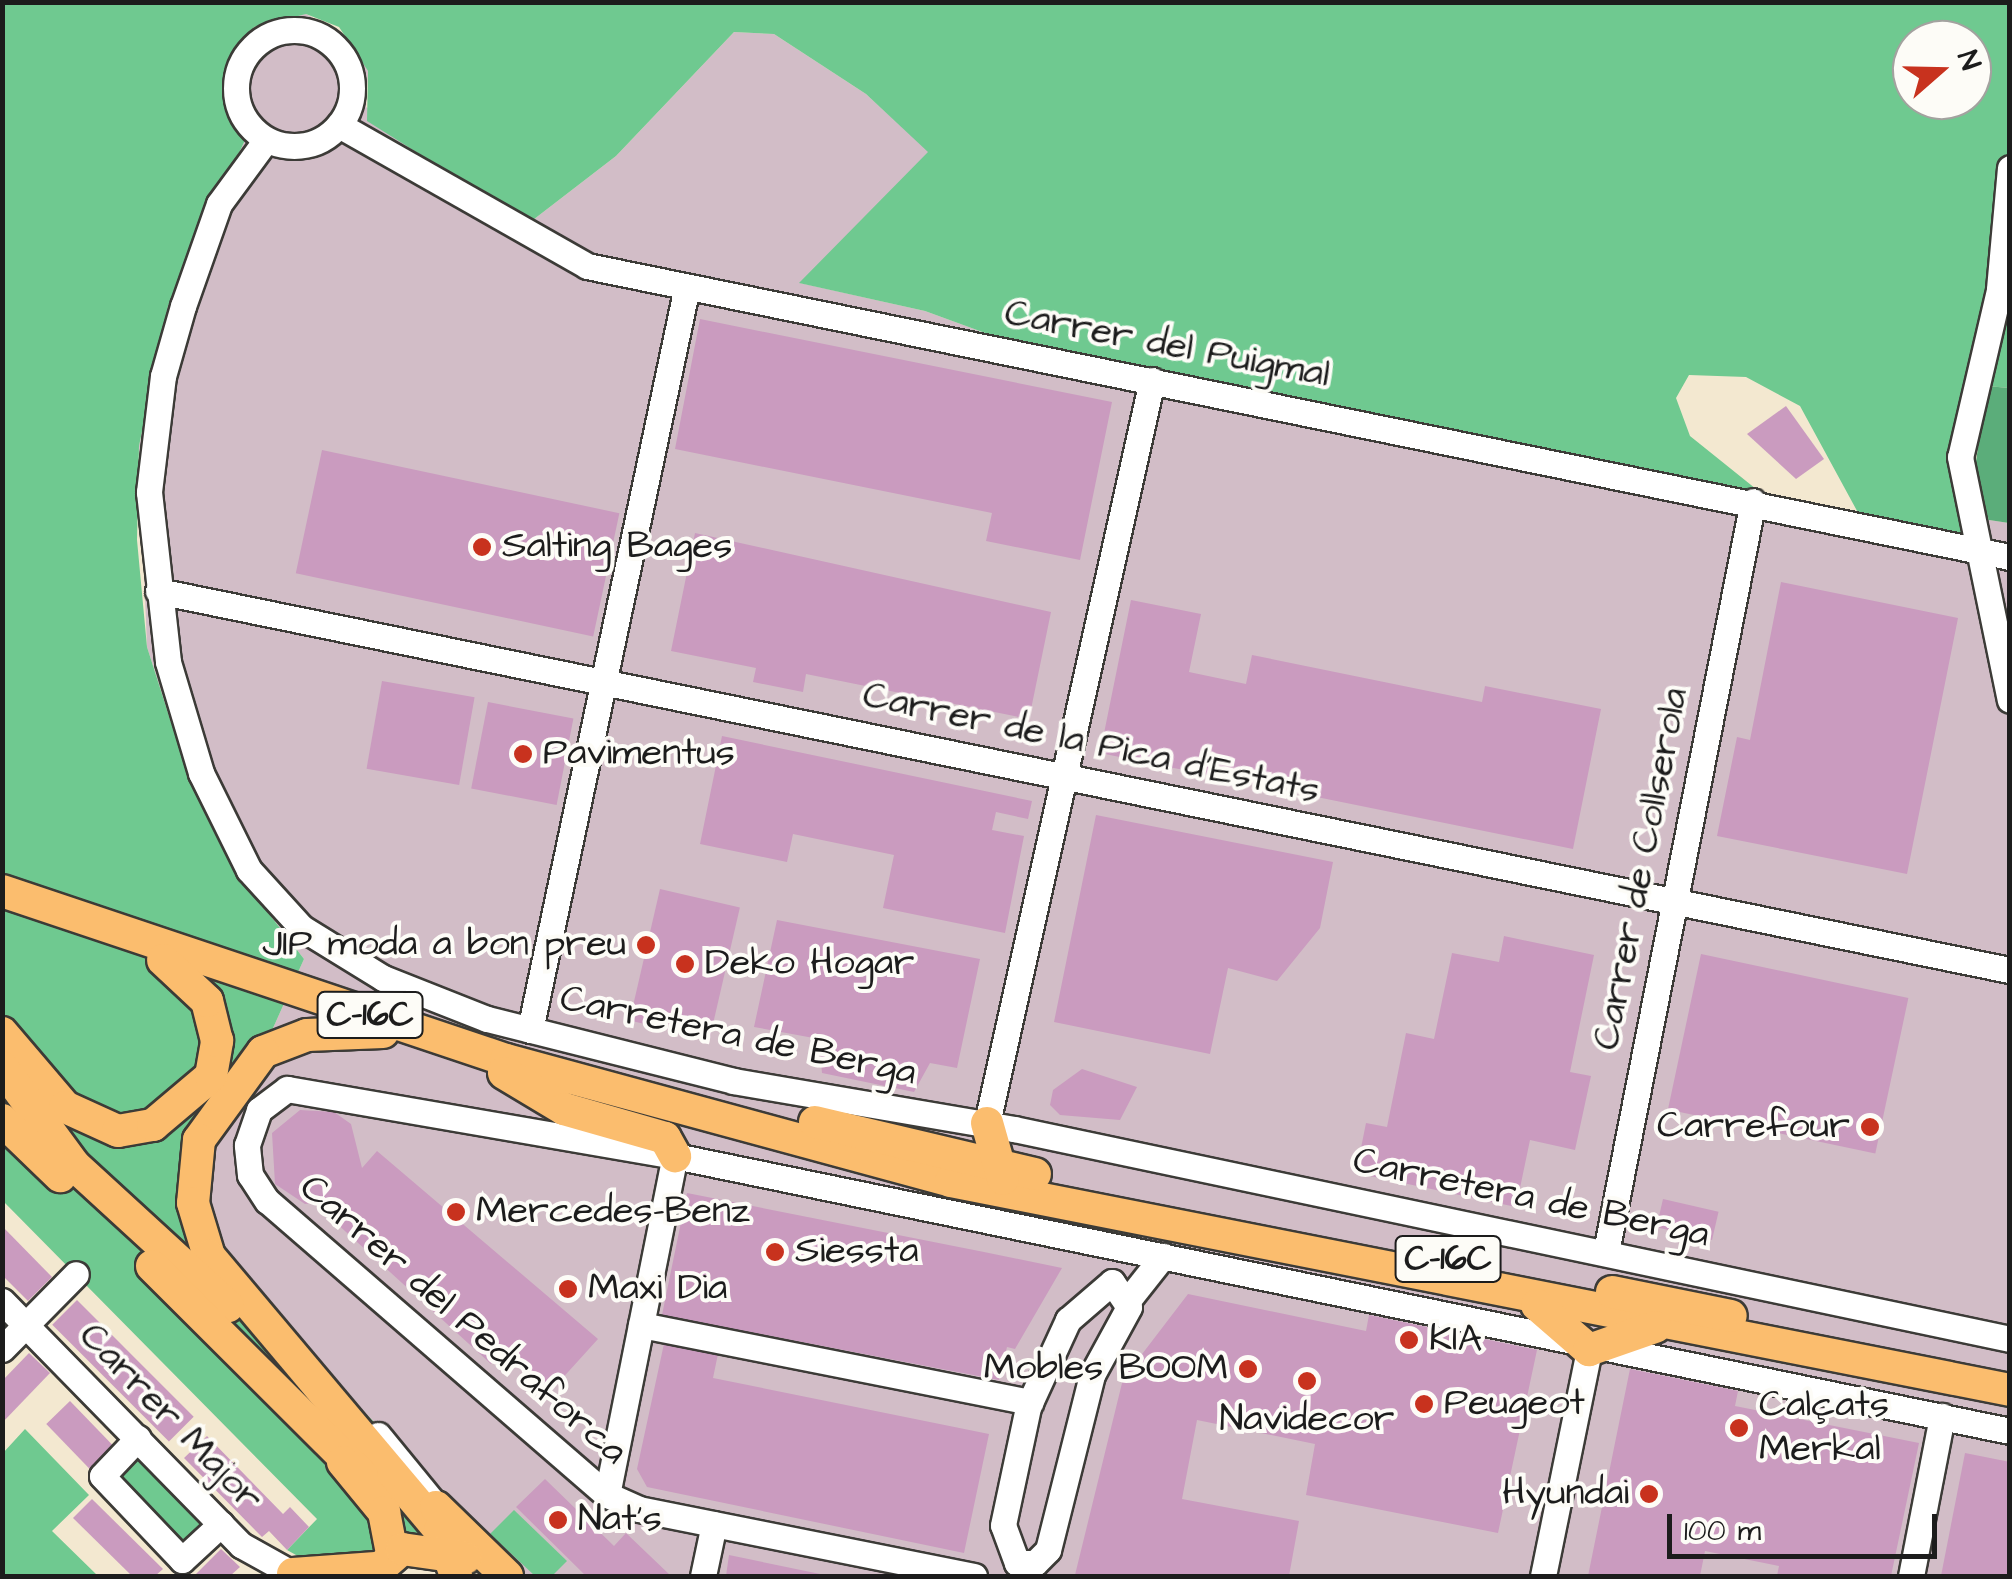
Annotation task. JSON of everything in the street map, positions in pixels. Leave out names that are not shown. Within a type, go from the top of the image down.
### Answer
[{"type":"main road","name":"C-16C","points":[[2,874],[513,1046],[993,1166],[2010,1372]]},
{"type":"main road","name":"C-16C","points":[[2,891],[506,1060],[950,1181],[1145,1216],[1501,1292],[1597,1334]]},
{"type":"main road","points":[[2,904],[504,1073],[657,1113],[742,1124]]},
{"type":"main road","points":[[2,1033],[65,1107],[118,1132],[153,1125],[210,1076],[217,1041],[207,1002],[163,960]]},
{"type":"main road","points":[[380,1566],[384,1512],[328,1442],[318,1403],[208,1256],[193,1203],[199,1140],[263,1052],[307,1034],[383,1032]]},
{"type":"main road","points":[[2,1067],[74,1166],[318,1403],[440,1530],[451,1564]]},
{"type":"main road","points":[[504,1073],[564,1109],[665,1138],[675,1156]]},
{"type":"main road","points":[[2,1096],[33,1148]]},
{"type":"main road","points":[[2,1120],[176,1289],[318,1403],[437,1507],[506,1576]]},
{"type":"main road","points":[[887,1139],[968,1142],[987,1123]]},
{"type":"main road","points":[[987,1123],[993,1166],[1000,1178],[1145,1216]]},
{"type":"main road","points":[[1469,1263],[1600,1298],[1597,1334]]},
{"type":"main road","points":[[1597,1334],[1621,1304],[1801,1341],[1843,1339]]},
{"type":"main road","points":[[1597,1334],[1659,1326],[2010,1390]]},
{"type":"main road","points":[[328,1442],[451,1564],[470,1576]]},
{"type":"main road","points":[[298,1575],[380,1566],[451,1564],[488,1576]]},
{"type":"street","points":[[292,30],[341,54],[352,90],[339,126],[305,146],[266,140],[240,112],[237,75],[256,43],[292,30]]},
{"type":"street","name":"Carrer del Puigmal","points":[[339,126],[587,266],[2010,557]]},
{"type":"street","name":"Carretera de Berga","points":[[266,140],[219,204],[163,376],[148,492],[158,592],[201,772],[249,870],[302,928],[383,978],[530,1030],[733,1081],[987,1123],[2010,1339]]},
{"type":"street","points":[[2010,168],[1999,290],[1960,458],[2010,700]]},
{"type":"street","points":[[530,1030],[687,286]]},
{"type":"street","points":[[987,1123],[1152,380]]},
{"type":"street","name":"Carrer de Collserola","points":[[1606,1252],[1754,502]]},
{"type":"street","name":"Carrer de la Pica d'Estats","points":[[158,592],[2010,970]]},
{"type":"street","name":"Carrer del Pedraforca","points":[[675,1156],[287,1089],[259,1110],[247,1145],[250,1175],[267,1202],[607,1494],[714,1524],[974,1576]]},
{"type":"street","points":[[607,1494],[675,1156],[1162,1256],[1597,1334],[2010,1431]]},
{"type":"street","points":[[1100,1243],[1098,1285],[1068,1320],[1030,1402],[1010,1469],[1002,1566],[1040,1569],[1092,1375],[1129,1299],[1162,1256]]},
{"type":"street","points":[[2,1349],[76,1274]]},
{"type":"street","points":[[1098,1285],[1115,1283],[1129,1299]]},
{"type":"street","name":"Carrer Major","points":[[2,1300],[221,1524],[298,1575]]},
{"type":"street","points":[[641,1325],[1030,1402]]},
{"type":"street","points":[[1543,1576],[1597,1334]]},
{"type":"street","points":[[1912,1576],[1942,1416]]},
{"type":"street","points":[[138,1438],[102,1476],[174,1568],[221,1524]]},
{"type":"street","points":[[703,1576],[714,1524]]},
{"type":"shaded area","points":[[306,14],[352,39],[368,71],[366,107],[529,223],[616,156],[734,32],[774,34],[866,94],[929,152],[800,283],[925,311],[1029,349],[1952,539],[1989,520],[2009,523],[2009,1576],[525,1576],[184,1228],[229,1068],[269,1037],[304,959],[231,865],[183,760],[147,647],[139,446],[168,306],[246,138],[228,107],[232,54],[270,18]]},
{"type":"green space","points":[[3,3],[2009,3],[2009,388],[1987,386],[1973,446],[1989,520],[1953,539],[1862,520],[1800,406],[1746,377],[1689,375],[1676,398],[1690,436],[1761,493],[1029,349],[925,311],[799,283],[928,152],[866,94],[774,34],[734,32],[616,156],[529,223],[367,121],[368,71],[339,27],[306,14],[254,27],[232,54],[225,89],[246,138],[168,306],[139,446],[137,540],[147,647],[183,760],[231,865],[304,959],[269,1037],[229,1068],[184,1228],[525,1576],[305,1560],[287,1550],[317,1519],[3,1201]]},
{"type":"green space","points":[[1987,386],[2009,388],[2009,523],[1989,520],[1974,475]]},
{"type":"green space","points":[[25,1429],[89,1495],[52,1531],[98,1576],[3,1576],[3,1453]]},
{"type":"green space","points":[[133,1455],[205,1529],[184,1549],[112,1475]]},
{"type":"green space","points":[[514,1510],[567,1561],[552,1576],[535,1576],[490,1534]]},
{"type":"building","points":[[700,319],[1112,402],[1080,560],[986,541],[992,513],[675,449]]},
{"type":"building","points":[[1786,406],[1824,459],[1796,479],[1747,434]]},
{"type":"building","points":[[322,450],[619,513],[593,636],[296,573]]},
{"type":"building","points":[[695,533],[1051,612],[1029,719],[806,674],[803,692],[753,682],[756,668],[671,651]]},
{"type":"building","points":[[1781,582],[1958,618],[1907,874],[1717,836],[1737,737],[1750,740]]},
{"type":"building","points":[[1131,600],[1201,614],[1189,672],[1246,684],[1252,655],[1482,702],[1485,686],[1601,709],[1573,849],[1100,753]]},
{"type":"building","points":[[382,681],[475,697],[459,785],[367,769]]},
{"type":"building","name":"Pavimentus","points":[[488,702],[573,719],[557,805],[471,788]]},
{"type":"building","points":[[722,736],[1032,801],[1028,819],[996,812],[992,830],[1024,836],[1005,933],[883,908],[894,855],[793,834],[787,862],[700,844]]},
{"type":"building","points":[[1096,815],[1333,862],[1320,928],[1277,981],[1228,968],[1210,1054],[1054,1022]]},
{"type":"building","name":"Deko Hogar","points":[[660,889],[740,907],[710,1039],[630,1021]]},
{"type":"building","points":[[777,920],[980,959],[957,1068],[930,1063],[914,1092],[822,1073],[819,1039],[754,1027]]},
{"type":"building","points":[[1504,936],[1594,955],[1570,1072],[1591,1076],[1575,1150],[1530,1140],[1516,1207],[1356,1173],[1366,1123],[1387,1127],[1406,1033],[1434,1039],[1452,953],[1499,962]]},
{"type":"building","points":[[1701,954],[1908,998],[1875,1154],[1668,1110]]},
{"type":"building","points":[[1082,1069],[1137,1087],[1120,1120],[1060,1115],[1050,1105],[1053,1090]]},
{"type":"building","points":[[300,1110],[334,1112],[351,1124],[362,1168],[377,1151],[598,1339],[549,1393],[502,1351],[491,1364],[323,1211],[332,1201],[305,1204],[275,1184],[272,1133]]},
{"type":"building","points":[[687,1193],[1062,1268],[1015,1349],[1007,1347],[999,1380],[662,1315]]},
{"type":"building","points":[[1663,1199],[1719,1212],[1712,1240],[1656,1227]]},
{"type":"building","points":[[2,1226],[52,1277],[28,1301],[2,1275]]},
{"type":"building","points":[[1188,1294],[1366,1331],[1369,1315],[1537,1350],[1498,1533],[1306,1495],[1315,1444],[1197,1420],[1182,1499],[1299,1521],[1289,1576],[1075,1575],[1123,1379]]},
{"type":"building","points":[[77,1300],[194,1417],[169,1441],[52,1325]]},
{"type":"building","points":[[665,1339],[719,1349],[713,1378],[989,1434],[964,1553],[647,1487],[637,1469]]},
{"type":"building","points":[[29,1353],[50,1373],[2,1423],[2,1381]]},
{"type":"building","points":[[1630,1369],[1738,1391],[1735,1406],[1919,1443],[1891,1576],[1777,1576],[1779,1566],[1705,1551],[1700,1576],[1588,1576]]},
{"type":"building","points":[[70,1401],[115,1448],[91,1471],[46,1424]]},
{"type":"building","points":[[207,1436],[283,1514],[290,1507],[309,1527],[287,1550],[269,1531],[262,1537],[184,1458]]},
{"type":"building","points":[[1965,1453],[2010,1462],[2010,1576],[1941,1576]]},
{"type":"building","name":"Nat's","points":[[545,1479],[614,1546],[626,1533],[671,1576],[586,1576],[516,1507]]},
{"type":"building","points":[[92,1499],[163,1569],[155,1576],[132,1576],[73,1518]]},
{"type":"building","points":[[221,1549],[240,1567],[230,1576],[194,1576]]},
{"type":"building","points":[[729,1555],[825,1575],[825,1576],[726,1576]]},
{"type":"place","name":"Salting Bages","points":[[482,547]]},
{"type":"place","name":"Pavimentus","points":[[523,754]]},
{"type":"place","name":"JIP moda a bon preu","points":[[646,945]]},
{"type":"place","name":"Deko Hogar","points":[[685,964]]},
{"type":"place","name":"Carrefour","points":[[1870,1127]]},
{"type":"place","name":"Mercedes-Benz","points":[[456,1212]]},
{"type":"place","name":"Siessta","points":[[775,1252]]},
{"type":"place","name":"Maxi Dia","points":[[568,1289]]},
{"type":"place","name":"KIA","points":[[1409,1340]]},
{"type":"place","name":"Mobles BOOM","points":[[1248,1369]]},
{"type":"place","name":"Navidecor","points":[[1307,1381]]},
{"type":"place","name":"Peugeot","points":[[1424,1404]]},
{"type":"place","name":"Calçats Merkal","points":[[1739,1428]]},
{"type":"place","name":"Hyundai","points":[[1649,1494]]},
{"type":"place","name":"Nat's","points":[[558,1520]]}]
